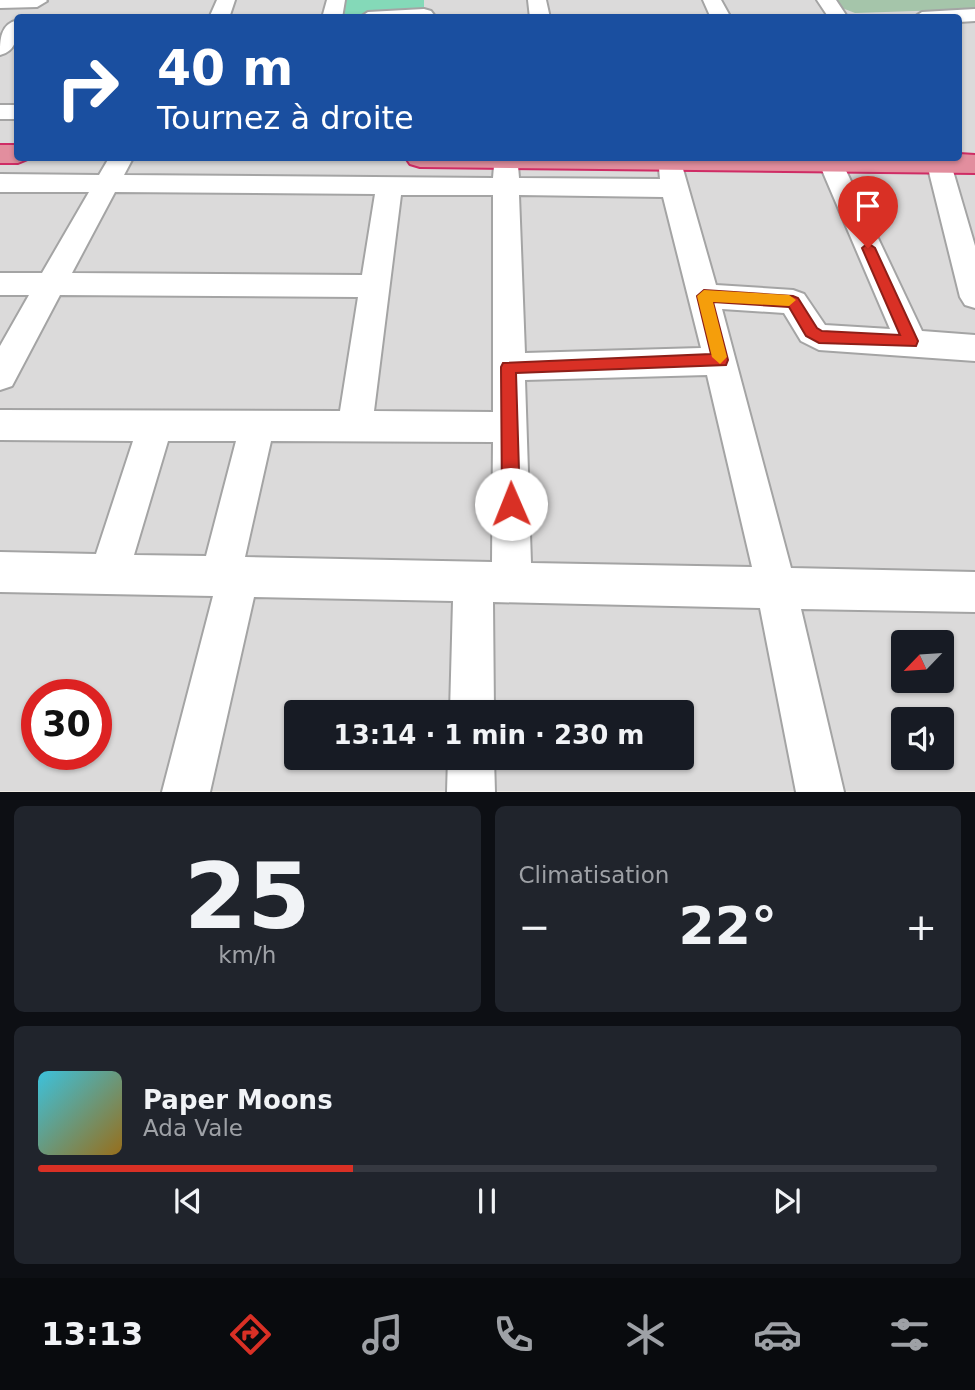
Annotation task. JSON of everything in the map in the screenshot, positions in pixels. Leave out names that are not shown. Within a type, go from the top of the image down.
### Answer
[{"type":"highway","points":[[437,161],[506,173],[553,161]]},
{"type":"highway","points":[[575,161],[673,175],[791,161]]},
{"type":"highway","points":[[810,161],[975,164]]},
{"type":"street","points":[[0,2],[37,1]]},
{"type":"street","points":[[400,14],[424,11]]},
{"type":"street","points":[[0,49],[14,31]]},
{"type":"street","points":[[0,376],[119,161]]},
{"type":"street","points":[[831,163],[911,341]]},
{"type":"street","points":[[939,164],[975,297]]},
{"type":"street","points":[[0,183],[389,186],[506,173],[673,175],[776,586],[820,792]]},
{"type":"street","points":[[474,700],[493,580],[509,427],[506,173]]},
{"type":"street","points":[[355,425],[389,186]]},
{"type":"street","points":[[0,284],[375,286]]},
{"type":"street","points":[[704,296],[793,302],[811,332],[819,337],[911,341],[975,348]]},
{"type":"street","points":[[508,367],[720,360]]},
{"type":"street","points":[[110,574],[156,424]]},
{"type":"street","points":[[0,425],[509,427]]},
{"type":"street","points":[[186,792],[230,577],[257,425]]},
{"type":"street","points":[[0,572],[493,580],[975,592]]},
{"type":"street","points":[[471,770],[471,792]]},
{"type":"shaded area","points":[[0,0],[975,0],[975,791],[0,791]]},
{"type":"green space","points":[[336,0],[424,0],[424,14],[333,14]]},
{"type":"green space","points":[[837,0],[975,0],[975,9],[855,13],[842,8]]},
{"type":"slow traffic","points":[[720,357],[704,296],[789,300]]},
{"type":"route","points":[[511,504],[508,367],[720,360],[704,296],[793,302],[811,332],[819,337],[911,341],[868,248]]}]
